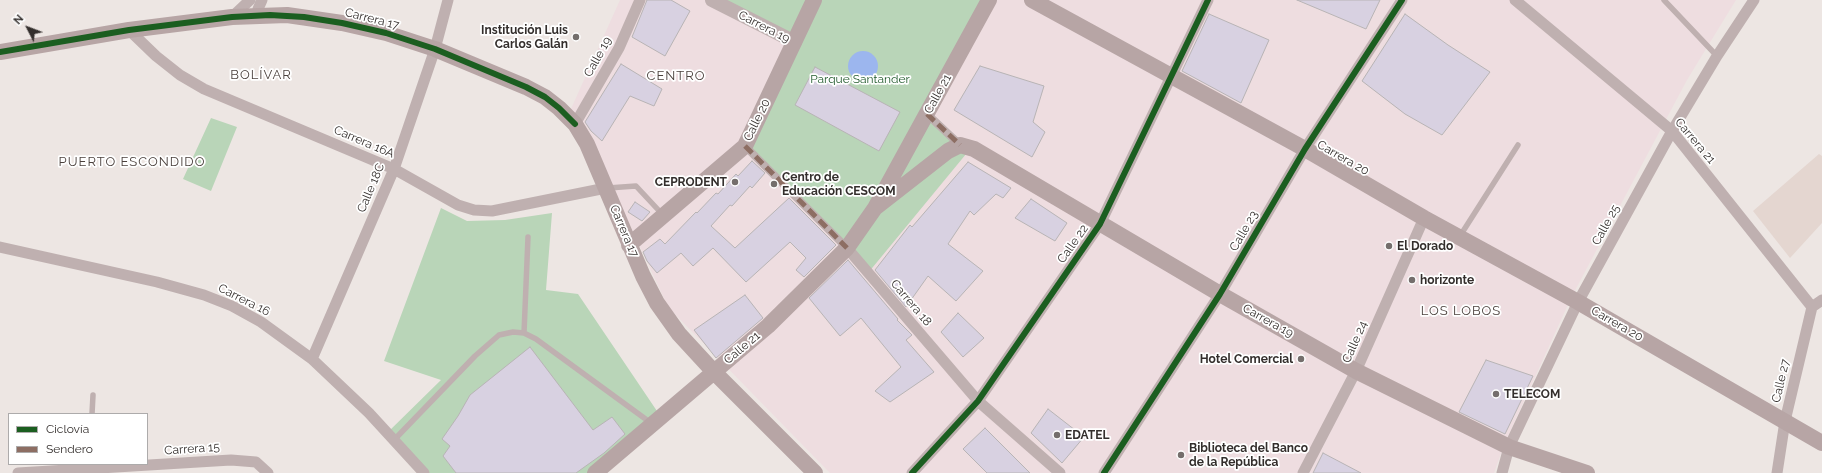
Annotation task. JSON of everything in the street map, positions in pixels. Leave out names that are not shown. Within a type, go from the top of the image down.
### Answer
[{"type":"main road","name":"Calle 20","points":[[629,245],[745,146],[814,0]]},
{"type":"main road","name":"Calle 21","points":[[595,473],[768,326],[847,248],[875,208],[989,0]]},
{"type":"main road","name":"Carrera 20","points":[[1032,0],[1305,149],[1424,218],[1578,302],[1822,443]]},
{"type":"main road","name":"Carrera 17","points":[[0,52],[129,30],[232,17],[287,15],[342,23],[386,33],[435,49],[526,87],[559,108],[575,124],[588,144],[629,245],[657,303],[679,334],[714,372],[815,473]]},
{"type":"main road","name":"Calle 21","points":[[875,208],[948,151],[960,145]]},
{"type":"main road","name":"Carrera 19","points":[[960,145],[974,149],[1220,294],[1356,371],[1510,446],[1587,473]]},
{"type":"street","points":[[232,17],[250,0]]},
{"type":"street","points":[[257,16],[262,0]]},
{"type":"street","name":"Calle 18C","points":[[312,359],[394,169],[435,49],[448,0]]},
{"type":"street","name":"Calle 19","points":[[575,124],[619,48],[640,0]]},
{"type":"street","name":"Carrera 19","points":[[712,0],[795,42]]},
{"type":"street","name":"Calle 22","points":[[912,473],[978,402],[1100,224],[1208,0]]},
{"type":"street","name":"Calle 23","points":[[1104,473],[1220,294],[1305,149],[1402,0]]},
{"type":"street","name":"Carrera 21","points":[[1515,0],[1672,131],[1812,307]]},
{"type":"street","name":"Calle 25","points":[[1502,473],[1510,446],[1578,302],[1672,131],[1717,56],[1754,0]]},
{"type":"street","name":"Carrera 16A","points":[[129,30],[174,70],[204,89],[394,169],[458,205],[474,210],[492,211],[606,188]]},
{"type":"street","points":[[927,114],[960,145]]},
{"type":"street","name":"Carrera 18","points":[[745,146],[847,248],[978,402],[1060,473]]},
{"type":"street","name":"Calle 24","points":[[1304,473],[1356,371],[1424,218]]},
{"type":"street","name":"Carrera 16","points":[[0,247],[157,282],[204,295],[232,306],[261,322],[312,359],[369,413],[424,473]]},
{"type":"street","points":[[1812,307],[1822,300]]},
{"type":"street","name":"Calle 27","points":[[1777,473],[1785,421],[1812,307]]},
{"type":"street","name":"Carrera 15","points":[[18,473],[90,466],[103,470],[231,460],[256,462],[268,473]]},
{"type":"lane","points":[[1664,0],[1717,56]]},
{"type":"lane","points":[[1460,237],[1518,145]]},
{"type":"lane","points":[[606,188],[636,186],[663,215]]},
{"type":"lane","points":[[524,333],[528,237]]},
{"type":"lane","points":[[394,440],[475,356],[499,334],[513,332],[524,333],[536,339],[652,424]]},
{"type":"lane","points":[[92,413],[94,395]]},
{"type":"shaded area","points":[[620,0],[1736,0],[1687,80],[1571,298],[1504,445],[1494,473],[830,473],[668,307],[583,125],[570,111]]},
{"type":"shaded area","points":[[1819,154],[1822,156],[1822,223],[1790,258],[1753,211]]},
{"type":"green space","name":"Parque Santander","points":[[712,0],[989,0],[927,114],[971,148],[868,273],[745,146],[793,42]]},
{"type":"green space","points":[[211,118],[237,127],[211,191],[183,179]]},
{"type":"green space","points":[[441,208],[467,221],[505,220],[552,213],[546,290],[578,294],[661,417],[592,473],[424,473],[387,433],[441,380],[384,361]]},
{"type":"water","points":[[863,51],[874,55],[878,66],[874,77],[863,81],[852,77],[848,66],[852,55]]},
{"type":"building","points":[[647,0],[671,0],[690,11],[665,56],[632,37]]},
{"type":"building","points":[[1297,0],[1380,0],[1366,29]]},
{"type":"building","points":[[1209,14],[1269,40],[1241,103],[1182,71]]},
{"type":"building","points":[[1405,14],[1448,45],[1490,72],[1442,135],[1405,114],[1362,81]]},
{"type":"building","points":[[621,64],[662,89],[654,106],[630,96],[602,141],[591,131],[585,122]]},
{"type":"building","points":[[980,66],[1044,86],[1033,122],[1045,132],[1032,157],[954,110]]},
{"type":"building","points":[[815,67],[900,112],[879,151],[795,105]]},
{"type":"building","points":[[752,161],[765,173],[752,188],[750,186],[732,206],[730,205],[711,226],[735,248],[789,198],[836,245],[804,277],[796,270],[806,258],[790,242],[746,282],[713,248],[693,266],[681,253],[657,273],[647,261],[643,252],[660,239],[665,244],[696,212],[697,213],[716,193],[718,194],[736,174],[738,176]]},
{"type":"building","points":[[968,162],[1011,188],[1003,198],[996,194],[974,215],[970,211],[948,244],[983,271],[956,301],[928,276],[906,307],[875,270],[910,225],[912,227]]},
{"type":"building","points":[[1031,199],[1067,223],[1055,241],[1015,218]]},
{"type":"building","points":[[635,202],[650,212],[642,221],[628,212]]},
{"type":"building","points":[[848,260],[898,319],[897,320],[912,335],[906,340],[934,372],[890,402],[875,391],[901,367],[861,318],[840,336],[809,298]]},
{"type":"building","points":[[745,295],[763,318],[716,358],[694,330]]},
{"type":"building","points":[[958,313],[984,338],[963,357],[941,332]]},
{"type":"building","points":[[530,347],[593,430],[612,417],[625,434],[604,453],[576,473],[456,473],[443,456],[450,446],[442,439],[470,395]]},
{"type":"building","name":"TELECOM","points":[[1486,360],[1533,376],[1505,434],[1459,412]]},
{"type":"building","name":"EDATEL","points":[[1048,409],[1084,437],[1062,463],[1031,433]]},
{"type":"building","points":[[985,428],[1030,473],[987,473],[963,449]]},
{"type":"building","points":[[1323,453],[1361,473],[1313,473]]},
{"type":"marked path","points":[[927,114],[960,145]]},
{"type":"marked path","points":[[745,146],[847,248]]},
{"type":"cycle path","points":[[912,473],[978,401],[1100,224],[1208,0]]},
{"type":"cycle path","points":[[1104,473],[1220,294],[1305,149],[1402,0]]},
{"type":"cycle path","points":[[0,52],[129,30],[232,17],[270,15],[304,17],[342,23],[386,33],[435,49],[526,87],[545,97],[575,124]]},
{"type":"place","name":"Institución Luis Carlos Galán","points":[[576,37]]},
{"type":"place","name":"CEPRODENT","points":[[735,182]]},
{"type":"place","name":"Centro de Educación CESCOM","points":[[774,184]]},
{"type":"place","name":"El Dorado","points":[[1389,246]]},
{"type":"place","name":"horizonte","points":[[1412,280]]},
{"type":"place","name":"Hotel Comercial","points":[[1301,359]]},
{"type":"place","name":"TELECOM","points":[[1496,394]]},
{"type":"place","name":"EDATEL","points":[[1057,435]]},
{"type":"place","name":"Biblioteca del Banco de la República","points":[[1181,455]]},
{"type":"district","name":"BOLÍVAR","points":[[261,75]]},
{"type":"district","name":"CENTRO","points":[[676,76]]},
{"type":"district","name":"PUERTO ESCONDIDO","points":[[132,162]]},
{"type":"district","name":"LOS LOBOS","points":[[1461,311]]}]
